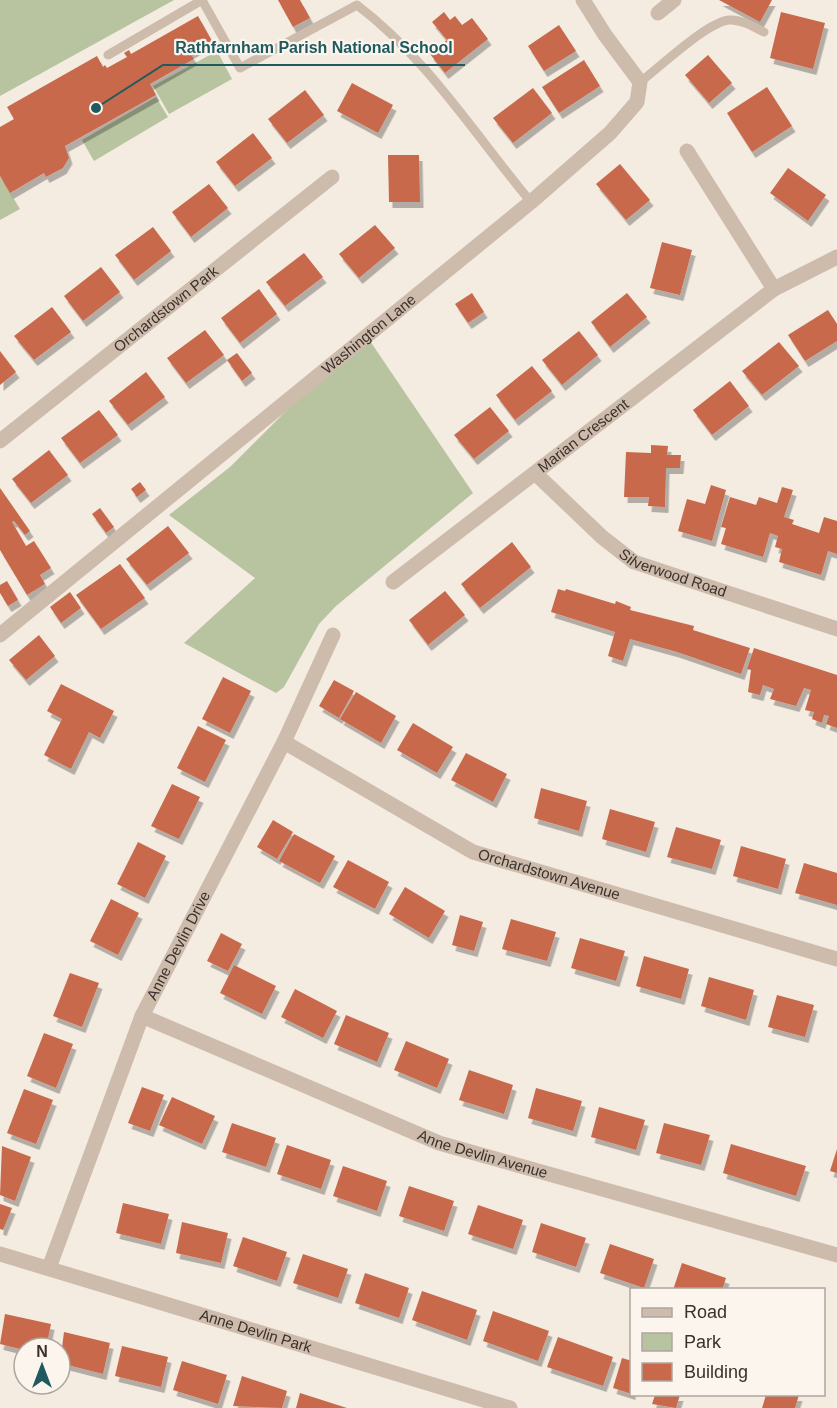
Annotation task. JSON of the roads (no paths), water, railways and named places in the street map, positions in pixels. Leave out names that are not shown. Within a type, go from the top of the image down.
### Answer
[{"type":"street","points":[[583,0],[605,35],[640,82]]},
{"type":"street","points":[[658,13],[674,0]]},
{"type":"street","name":"Washington Lane","points":[[0,635],[218,460],[610,133],[637,102],[640,82]]},
{"type":"street","points":[[687,151],[774,289]]},
{"type":"street","name":"Orchardstown Park","points":[[0,441],[332,177]]},
{"type":"street","name":"Marian Crescent","points":[[393,582],[774,289],[837,257]]},
{"type":"street","name":"Silverwood Road","points":[[536,474],[602,537],[634,562],[837,629]]},
{"type":"street","name":"Anne Devlin Drive","points":[[49,1268],[142,1016],[284,742],[333,635]]},
{"type":"street","name":"Orchardstown Avenue","points":[[284,742],[473,852],[837,959]]},
{"type":"street","name":"Anne Devlin Avenue","points":[[142,1016],[439,1143],[837,1255]]},
{"type":"street","name":"Anne Devlin Park","points":[[0,1254],[510,1408]]},
{"type":"lane","points":[[108,55],[202,0],[240,68],[357,4],[380,22],[420,63],[531,201]]},
{"type":"lane","points":[[640,82],[709,28],[729,20],[747,24],[764,33]]},
{"type":"place","name":"Rathfarnham Parish National School","points":[[96,108]]}]
